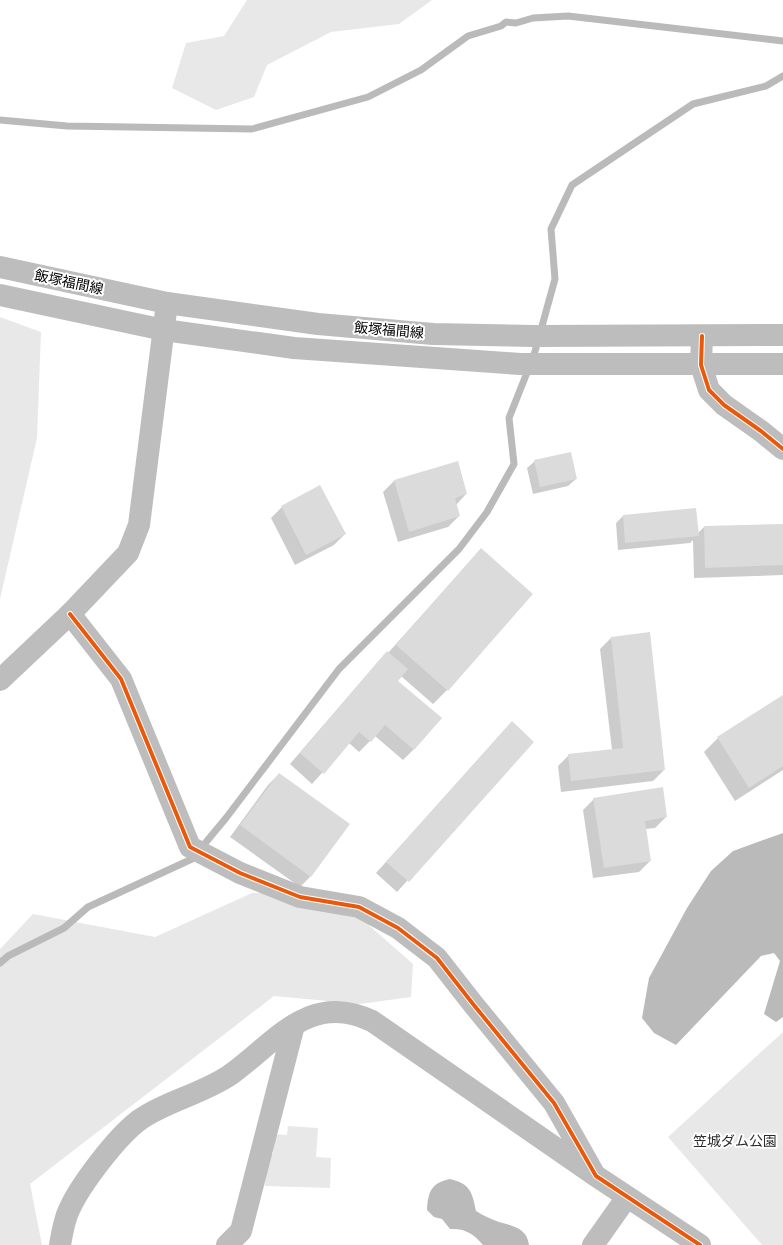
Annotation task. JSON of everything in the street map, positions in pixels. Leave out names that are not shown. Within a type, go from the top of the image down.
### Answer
[{"type":"main road","name":"飯塚福間線","points":[[0,267],[167,303],[318,324],[433,334],[581,336],[783,335]]},
{"type":"main road","name":"飯塚福間線","points":[[0,295],[164,330],[294,348],[500,363],[783,364]]},
{"type":"main road","points":[[0,680],[70,614],[128,552],[139,525],[167,303]]},
{"type":"main road","points":[[702,336],[701,364],[709,390],[724,405],[761,431],[783,449]]},
{"type":"main road","points":[[70,614],[121,679],[190,847],[240,873],[300,897],[360,907],[398,928],[437,958],[554,1103],[596,1176]]},
{"type":"main road","points":[[60,1245],[68,1211],[82,1187],[99,1163],[138,1121],[208,1088],[229,1075],[301,1020],[320,1013],[337,1011],[356,1014],[372,1021],[626,1197],[700,1245]]},
{"type":"main road","points":[[237,1240],[294,1025]]},
{"type":"main road","points":[[593,1245],[626,1197]]},
{"type":"green space","points":[[247,0],[432,0],[399,24],[331,32],[267,65],[254,97],[216,110],[172,88],[186,43],[224,36]]},
{"type":"green space","points":[[0,317],[41,332],[37,438],[0,599]]},
{"type":"green space","points":[[331,892],[413,964],[411,997],[360,1004],[274,996],[30,1184],[42,1245],[0,1245],[0,949],[33,914],[155,937],[252,893]]},
{"type":"green space","name":"笠城ダム公園","points":[[783,1032],[783,1245],[762,1245],[668,1137]]},
{"type":"green space","points":[[288,1126],[318,1128],[316,1157],[331,1158],[330,1188],[265,1186],[266,1154],[273,1154],[274,1134],[287,1135]]},
{"type":"shaded area","points":[[783,833],[783,1017],[776,1022],[764,1014],[780,961],[774,953],[761,956],[676,1045],[654,1033],[642,1018],[649,978],[687,908],[711,871],[733,851]]},
{"type":"shaded area","points":[[450,1179],[462,1183],[469,1189],[476,1211],[493,1220],[522,1231],[528,1239],[529,1245],[483,1245],[469,1232],[450,1229],[442,1219],[434,1217],[427,1210],[430,1193],[439,1183]]},
{"type":"building","points":[[571,452],[577,479],[540,487],[534,460]]},
{"type":"building","points":[[458,461],[467,494],[455,498],[460,516],[409,532],[394,480]]},
{"type":"building","points":[[320,485],[346,534],[306,555],[281,506]]},
{"type":"building","points":[[696,508],[699,536],[625,543],[623,515]]},
{"type":"building","points":[[783,524],[783,565],[705,568],[704,526]]},
{"type":"building","points":[[481,548],[533,594],[448,691],[396,645]]},
{"type":"building","points":[[650,632],[665,770],[571,781],[568,754],[623,748],[611,637]]},
{"type":"building","points":[[387,651],[408,669],[398,681],[442,718],[414,750],[385,725],[371,742],[359,732],[324,774],[300,753]]},
{"type":"building","points":[[783,695],[783,766],[749,788],[717,737]]},
{"type":"building","points":[[512,721],[534,742],[409,882],[386,862]]},
{"type":"building","points":[[279,773],[350,824],[311,877],[240,825]]},
{"type":"building","points":[[663,787],[667,817],[645,821],[651,861],[604,868],[593,798]]},
{"type":"waterway","points":[[0,120],[67,126],[252,129],[368,97],[421,70],[468,36],[501,26],[506,22],[516,23],[533,18],[568,16],[783,41]]},
{"type":"waterway","points":[[0,963],[8,956],[64,928],[88,907],[192,859],[226,818],[339,669],[459,549],[487,512],[514,464],[509,418],[534,355],[555,279],[551,229],[572,185],[693,104],[766,86],[783,76]]},
{"type":"cycle path","points":[[702,336],[701,365],[709,390],[724,405],[761,431],[783,449]]},
{"type":"cycle path","points":[[70,614],[121,679],[190,847],[240,873],[300,897],[359,907],[398,928],[437,958],[554,1103],[596,1176],[700,1245]]}]
